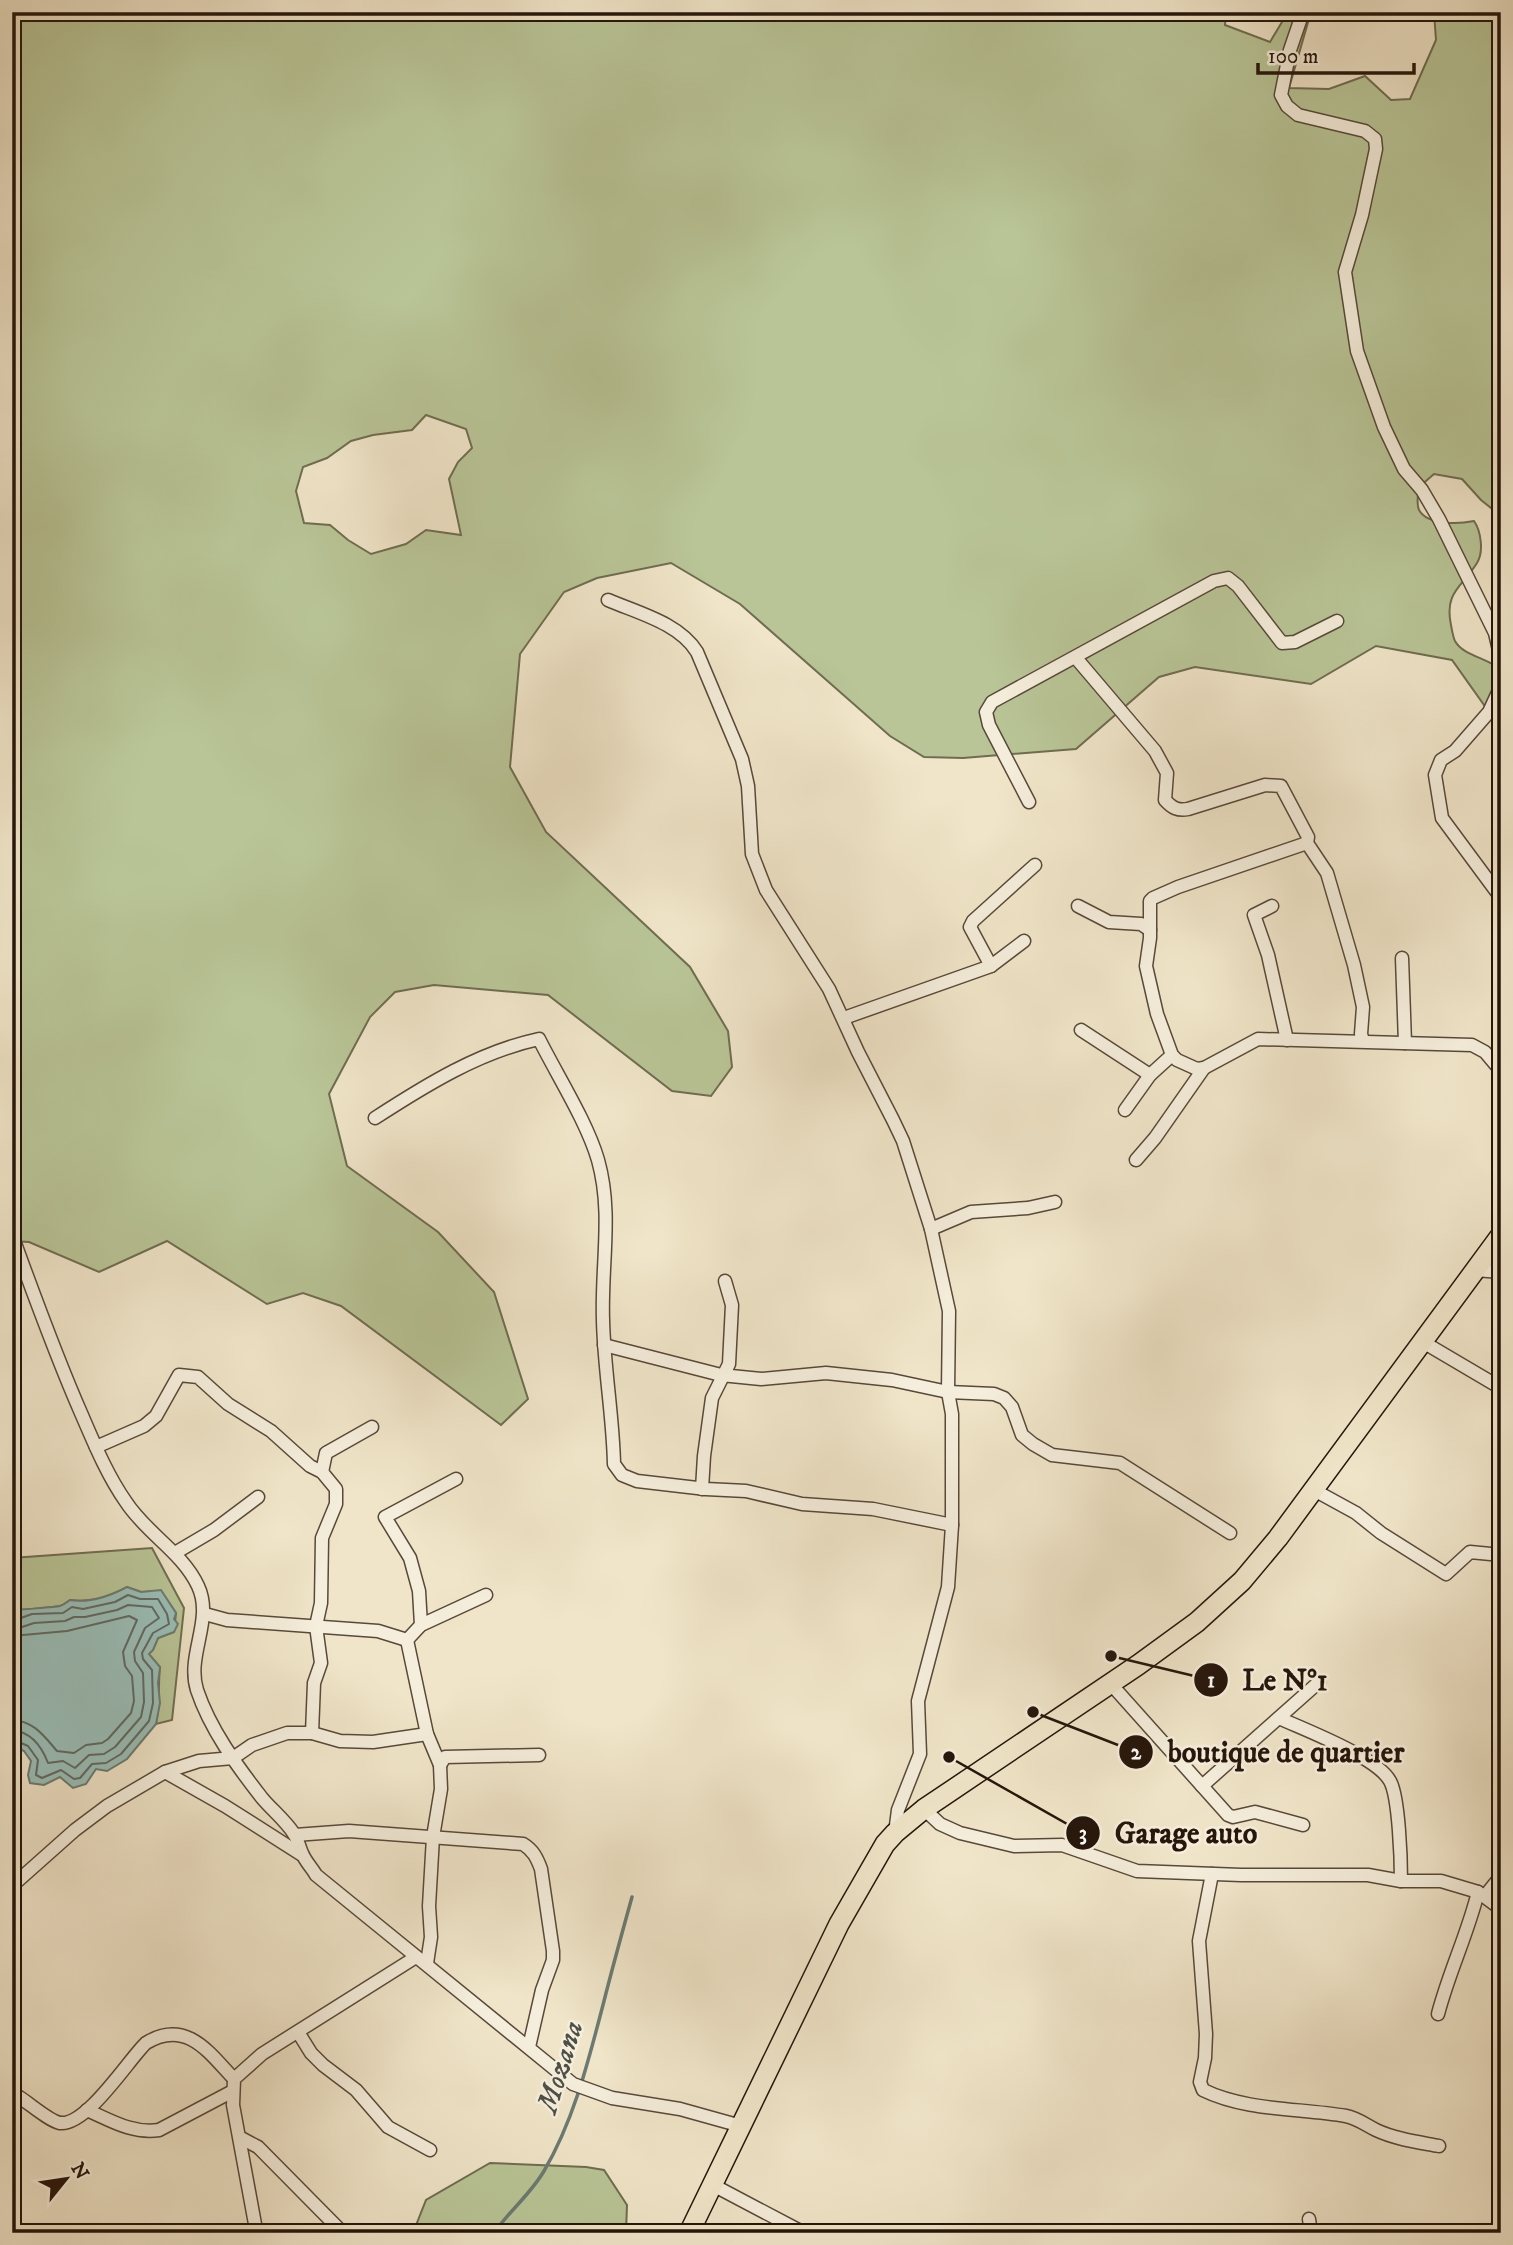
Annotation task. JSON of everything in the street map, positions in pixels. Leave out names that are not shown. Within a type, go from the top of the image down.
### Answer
[{"type":"main road","points":[[689,2233],[839,1924],[875,1861],[895,1833],[924,1809],[1197,1622],[1242,1581],[1314,1490],[1501,1235]]},
{"type":"street","points":[[1303,12],[1290,50],[1281,95],[1287,106],[1298,115],[1365,131],[1375,139],[1376,149],[1362,215],[1345,272],[1357,351],[1384,427],[1404,469],[1422,490],[1438,519],[1495,634],[1501,659]]},
{"type":"street","points":[[1029,802],[989,725],[985,712],[992,702],[1214,581],[1228,578],[1238,586],[1282,643],[1295,642],[1337,621]]},
{"type":"street","points":[[608,600],[676,630],[690,640],[697,652],[742,759],[748,786],[752,854],[766,890],[829,989],[844,1018],[903,1141],[931,1229],[949,1311],[948,1392],[952,1414],[952,1525],[948,1587],[918,1702],[920,1754],[898,1810],[895,1833]]},
{"type":"street","points":[[1076,657],[1155,751],[1167,773],[1165,800],[1170,805],[1179,810],[1188,810],[1265,785],[1281,786],[1308,837],[1307,844],[1327,873],[1354,965],[1363,1007],[1363,1041]]},
{"type":"street","points":[[1501,687],[1489,712],[1455,751],[1441,760],[1435,775],[1443,818],[1499,895],[1501,902]]},
{"type":"street","points":[[1204,1068],[1190,1066],[1172,1055],[1157,1014],[1146,966],[1150,930],[1148,906],[1153,898],[1307,844]]},
{"type":"street","points":[[991,966],[970,927],[973,921],[1035,865]]},
{"type":"street","points":[[1078,906],[1109,922],[1141,924],[1150,930]]},
{"type":"street","points":[[1272,906],[1254,915],[1268,955],[1287,1040]]},
{"type":"street","points":[[844,1018],[991,966],[1024,941]]},
{"type":"street","points":[[1402,958],[1405,1043]]},
{"type":"street","points":[[1082,1030],[1150,1075]]},
{"type":"street","points":[[375,1118],[453,1070],[517,1044],[539,1039],[597,1158],[607,1217],[604,1345],[614,1464],[617,1470],[637,1481],[746,1491],[802,1504],[873,1509],[952,1525]]},
{"type":"street","points":[[1136,1160],[1162,1129],[1204,1068],[1258,1039],[1472,1045],[1485,1052],[1501,1071]]},
{"type":"street","points":[[1125,1110],[1150,1075],[1172,1055]]},
{"type":"street","points":[[931,1229],[971,1212],[1028,1208],[1055,1202]]},
{"type":"street","points":[[12,1235],[45,1327],[96,1447],[126,1503],[174,1553],[193,1577],[203,1598],[205,1614],[195,1664],[195,1679],[215,1728],[263,1799],[295,1835],[302,1855],[316,1875],[573,2084],[590,2092],[680,2109],[741,2126]]},
{"type":"street","points":[[1475,1270],[1501,1272]]},
{"type":"street","points":[[702,1489],[712,1398],[729,1364],[731,1297],[725,1281]]},
{"type":"street","points":[[1423,1342],[1501,1388]]},
{"type":"street","points":[[604,1345],[724,1376],[761,1379],[826,1373],[892,1380],[948,1392],[994,1394],[1004,1398],[1012,1407],[1022,1435],[1033,1444],[1052,1455],[1120,1463],[1230,1533]]},
{"type":"street","points":[[96,1447],[134,1431],[156,1416],[179,1375],[198,1377],[228,1404],[271,1431],[310,1466],[322,1472],[336,1489],[336,1504],[322,1538],[321,1603],[316,1626],[321,1663],[314,1683],[312,1733]]},
{"type":"street","points":[[322,1472],[326,1453],[372,1427]]},
{"type":"street","points":[[421,1625],[419,1591],[410,1558],[385,1517],[456,1479]]},
{"type":"street","points":[[1314,1490],[1356,1513],[1381,1533],[1446,1574],[1470,1552],[1501,1555]]},
{"type":"street","points":[[174,1553],[214,1530],[258,1497]]},
{"type":"street","points":[[407,1640],[421,1625],[486,1595]]},
{"type":"street","points":[[205,1614],[227,1620],[379,1632],[407,1640]]},
{"type":"street","points":[[87,2109],[125,2127],[159,2130],[234,2085],[262,2054],[422,1960],[431,1937],[429,1906],[433,1837],[441,1789],[440,1765],[427,1734],[407,1640]]},
{"type":"street","points":[[1202,1786],[1319,1682]]},
{"type":"street","points":[[1110,1683],[1233,1818],[1255,1812],[1303,1825]]},
{"type":"street","points":[[1279,1717],[1342,1747],[1386,1774],[1395,1794],[1401,1881]]},
{"type":"street","points":[[12,1886],[75,1830],[107,1806],[165,1772],[199,1761],[233,1758],[252,1745],[287,1733],[312,1733],[340,1741],[373,1742],[427,1734]]},
{"type":"street","points":[[440,1765],[445,1758],[453,1756],[498,1758],[539,1755]]},
{"type":"street","points":[[165,1772],[302,1855]]},
{"type":"street","points":[[924,1809],[940,1824],[960,1833],[1003,1844],[1062,1845],[1137,1871],[1368,1875],[1401,1881],[1441,1881],[1482,1894],[1501,1909]]},
{"type":"street","points":[[295,1835],[349,1830],[523,1844],[537,1857],[541,1869],[553,1960],[542,1990],[529,2047]]},
{"type":"street","points":[[1212,1874],[1199,1941],[1206,2034],[1200,2082],[1203,2090],[1246,2103],[1349,2117],[1406,2140],[1439,2146]]},
{"type":"street","points":[[1438,2014],[1448,1976],[1482,1894],[1501,1876]]},
{"type":"street","points":[[298,2032],[317,2059],[356,2090],[388,2127],[430,2150]]},
{"type":"street","points":[[12,2096],[19,2097],[60,2123],[68,2122],[113,2085],[146,2043],[164,2037],[185,2037],[197,2041],[205,2047],[234,2085],[233,2105],[241,2138],[255,2224],[254,2233]]},
{"type":"street","points":[[241,2138],[258,2147],[343,2233]]},
{"type":"street","points":[[711,2185],[804,2233]]},
{"type":"street","points":[[1309,2219],[1311,2233]]},
{"type":"green space","points":[[12,12],[1226,12],[1225,25],[1270,42],[1288,12],[1311,12],[1289,88],[1329,89],[1365,76],[1391,100],[1410,99],[1436,40],[1434,12],[1501,12],[1501,516],[1481,500],[1462,479],[1434,474],[1419,487],[1417,501],[1419,510],[1429,519],[1453,523],[1474,521],[1478,530],[1481,542],[1479,558],[1452,597],[1449,614],[1454,638],[1459,646],[1501,670],[1501,719],[1489,712],[1452,660],[1376,646],[1311,684],[1195,667],[1159,677],[1076,749],[963,758],[924,757],[890,736],[740,604],[671,563],[597,578],[564,592],[520,654],[510,767],[546,832],[690,967],[728,1031],[732,1067],[711,1096],[672,1091],[548,995],[434,985],[395,992],[370,1017],[329,1094],[347,1166],[438,1232],[494,1292],[528,1399],[501,1425],[341,1306],[303,1293],[267,1304],[167,1241],[99,1272],[29,1242],[12,1241]],"holes":[[[426,415],[466,429],[472,448],[458,462],[449,479],[461,535],[426,530],[406,544],[371,554],[330,525],[304,523],[296,491],[303,467],[327,458],[351,441],[412,430]]]},
{"type":"green space","points":[[152,1548],[184,1608],[172,1720],[156,1724],[160,1667],[148,1654],[153,1650],[158,1638],[174,1632],[176,1613],[161,1591],[141,1592],[127,1587],[114,1594],[85,1601],[70,1600],[63,1605],[12,1610],[12,1558]]},
{"type":"green space","points":[[490,2163],[604,2170],[627,2205],[626,2233],[413,2233],[426,2200]]},
{"type":"water","points":[[127,1587],[141,1592],[161,1590],[176,1613],[174,1619],[178,1624],[174,1632],[158,1638],[149,1654],[160,1667],[160,1703],[156,1724],[127,1759],[107,1771],[96,1769],[86,1784],[73,1788],[60,1777],[44,1785],[30,1783],[28,1775],[31,1761],[24,1751],[12,1745],[12,1610],[60,1606],[70,1600],[85,1601]]},
{"type":"waterway","name":"Mozana","points":[[494,2233],[538,2180],[564,2132],[586,2069],[632,1897]]},
{"type":"place","name":"Le N°1","points":[[1111,1656]]},
{"type":"place","name":"boutique de quartier","points":[[1033,1712]]},
{"type":"place","name":"Garage auto","points":[[949,1757]]}]
